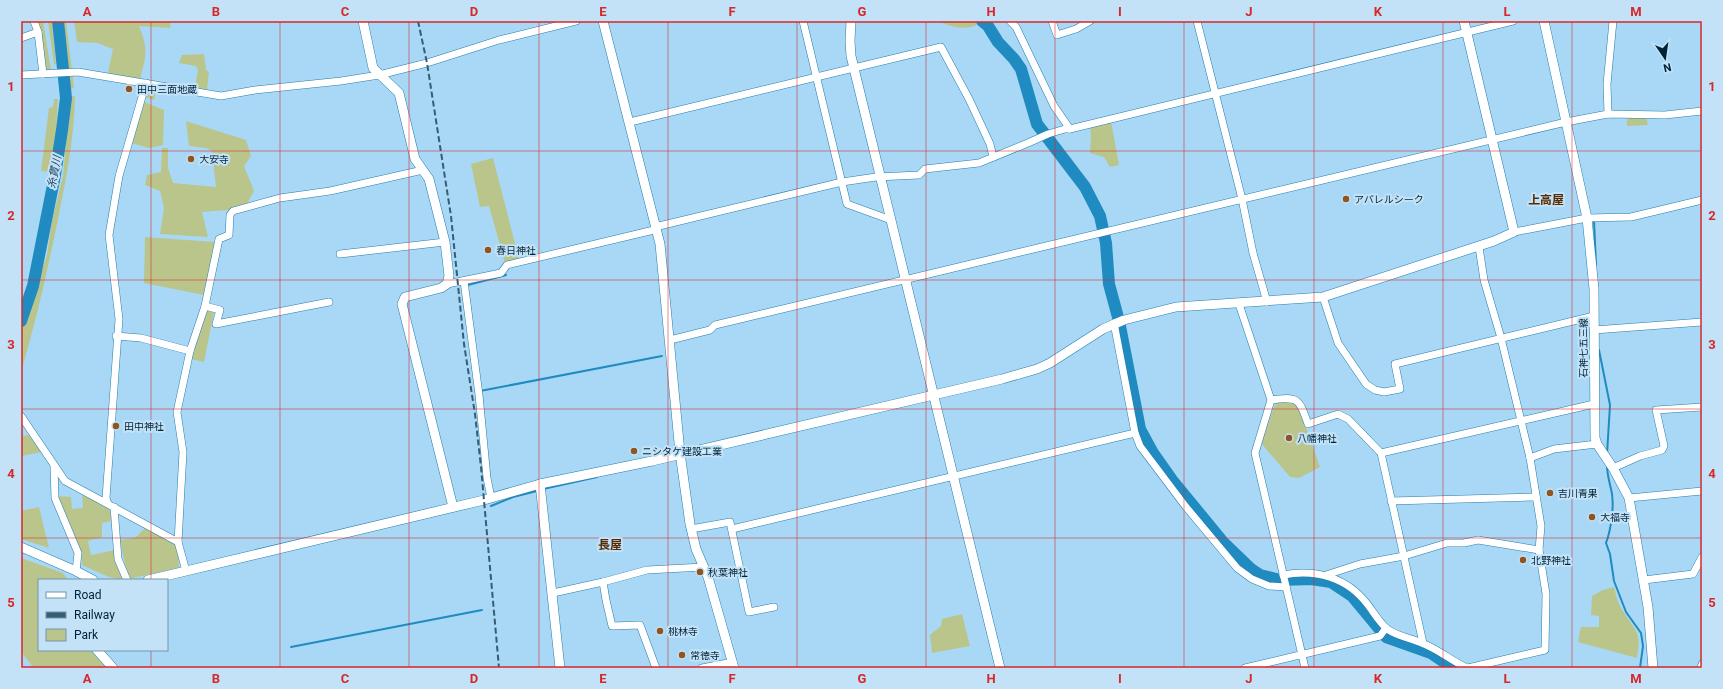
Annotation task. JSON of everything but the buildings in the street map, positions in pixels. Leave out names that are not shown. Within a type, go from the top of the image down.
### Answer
[{"type":"street","points":[[34,21],[38,32],[43,74]]},
{"type":"street","points":[[363,21],[373,68],[399,93],[415,159],[429,179],[445,242],[449,276],[447,284]]},
{"type":"street","points":[[21,76],[78,72],[221,96],[255,90],[341,81],[379,75],[427,63],[499,40],[576,21]]},
{"type":"street","points":[[602,21],[630,122],[660,244],[680,453],[691,529],[696,549],[708,577],[733,665],[702,668]]},
{"type":"street","points":[[803,21],[847,204],[891,220]]},
{"type":"street","points":[[851,21],[850,41],[854,69],[1000,668]]},
{"type":"street","points":[[1010,21],[1016,27],[1054,106],[1070,129]]},
{"type":"street","points":[[1052,21],[1057,35],[1076,29],[1090,21]]},
{"type":"street","points":[[1197,21],[1242,199],[1253,253],[1267,302]]},
{"type":"street","points":[[1464,21],[1514,232]]},
{"type":"street","points":[[453,508],[402,304],[405,297],[441,288],[447,284],[501,273],[508,265],[667,224],[842,182],[881,177],[919,175],[925,169],[979,163],[1044,135],[1065,129],[1513,21]]},
{"type":"street","name":"石神七五三線","points":[[1544,21],[1587,218],[1593,273],[1595,438],[1597,444],[1613,468],[1629,498],[1648,607],[1653,668]]},
{"type":"street","points":[[1608,114],[1606,84],[1613,21]]},
{"type":"street","points":[[21,38],[38,32]]},
{"type":"street","points":[[630,122],[941,47],[969,99],[990,144],[993,157]]},
{"type":"street","points":[[127,579],[118,559],[111,505],[106,498],[116,336],[119,319],[109,235],[119,176],[146,83]]},
{"type":"street","points":[[670,340],[710,330],[715,325],[1566,122],[1608,114],[1665,115],[1702,112]]},
{"type":"street","points":[[186,571],[178,542],[183,452],[178,412],[190,352],[204,306],[219,239],[229,235],[230,215],[233,211],[280,198],[330,191],[423,170]]},
{"type":"street","points":[[152,579],[453,508],[540,484],[645,463],[680,453],[1037,369],[1050,363],[1103,328],[1114,323],[1176,307],[1239,304],[1323,297],[1479,247],[1514,232],[1587,218],[1631,217],[1702,200]]},
{"type":"street","points":[[340,254],[445,242]]},
{"type":"street","points":[[1283,575],[1311,573],[1326,575],[1339,580],[1354,590],[1384,631],[1423,643],[1467,668],[1545,650],[1546,594],[1539,550],[1541,526],[1530,458],[1501,338],[1484,280],[1479,247]]},
{"type":"street","points":[[464,281],[469,313],[487,478],[491,498]]},
{"type":"street","points":[[1323,297],[1338,343],[1366,384],[1375,390],[1384,392],[1400,389],[1394,364],[1594,316]]},
{"type":"street","points":[[204,306],[220,310],[216,324],[329,302]]},
{"type":"street","points":[[1239,304],[1271,400],[1255,453],[1305,668]]},
{"type":"street","points":[[1594,330],[1702,322]]},
{"type":"street","points":[[1114,323],[1122,373],[1135,433],[1140,446],[1186,507],[1237,568],[1252,579],[1269,586],[1286,588]]},
{"type":"street","points":[[116,336],[141,338],[190,352]]},
{"type":"street","points":[[1271,400],[1286,398],[1294,399],[1300,404],[1308,424],[1338,414],[1348,418],[1381,453],[1423,643]]},
{"type":"street","points":[[1381,453],[1594,404]]},
{"type":"street","points":[[1613,468],[1640,456],[1662,450],[1664,446],[1656,410],[1702,407]]},
{"type":"street","points":[[21,416],[65,481],[178,542]]},
{"type":"street","points":[[732,529],[1135,433]]},
{"type":"street","points":[[1530,458],[1554,449],[1597,444]]},
{"type":"street","points":[[54,466],[55,498],[78,553],[76,575]]},
{"type":"street","points":[[540,484],[560,668]]},
{"type":"street","points":[[1629,498],[1702,491]]},
{"type":"street","points":[[1392,501],[1536,497]]},
{"type":"street","points":[[691,529],[730,522],[749,612],[774,607]]},
{"type":"street","points":[[1326,575],[1360,564],[1404,556],[1447,543],[1464,543],[1478,540],[1539,550]]},
{"type":"street","points":[[21,548],[76,575],[90,579]]},
{"type":"street","points":[[1644,580],[1693,574],[1702,557]]},
{"type":"street","points":[[553,593],[648,570],[703,566]]},
{"type":"street","points":[[603,582],[612,626],[640,625],[656,668]]},
{"type":"street","points":[[1244,668],[1302,654],[1384,631]]},
{"type":"street","points":[[98,651],[113,668]]},
{"type":"street","points":[[1701,668],[1702,664]]},
{"type":"green space","points":[[34,21],[43,21],[51,70],[48,71],[45,68]]},
{"type":"green space","points":[[48,21],[52,21],[56,64],[54,65]]},
{"type":"green space","points":[[63,21],[66,21],[74,88],[69,90]]},
{"type":"green space","points":[[74,21],[171,21],[170,28],[139,26],[146,53],[140,80],[108,73],[113,49],[97,43],[77,42]]},
{"type":"green space","points":[[938,21],[976,21],[976,25],[962,28],[947,25]]},
{"type":"green space","points":[[204,54],[206,70],[209,72],[207,90],[195,87],[198,70],[196,66],[179,63],[182,55]]},
{"type":"green space","points":[[141,85],[157,88],[154,100],[138,95]]},
{"type":"green space","points":[[75,96],[71,147],[63,196],[40,301],[21,372],[21,332],[47,255],[52,221],[63,176],[68,119],[68,97]]},
{"type":"green space","points":[[54,99],[58,99],[55,151],[52,172],[41,171],[49,108],[53,107]]},
{"type":"green space","points":[[137,99],[164,110],[163,145],[149,148],[131,143]]},
{"type":"green space","points":[[1630,116],[1646,116],[1648,125],[1627,126],[1627,120]]},
{"type":"green space","points":[[186,121],[246,140],[251,156],[244,166],[254,191],[247,204],[228,210],[202,212],[208,237],[160,234],[164,208],[160,191],[145,185],[147,175],[161,172],[162,148],[168,148],[168,168],[173,183],[216,187],[212,151],[206,148],[189,146]]},
{"type":"green space","points":[[1111,121],[1119,165],[1110,167],[1104,157],[1090,153],[1090,127]]},
{"type":"green space","points":[[493,158],[519,259],[505,263],[489,206],[480,207],[471,164]]},
{"type":"green space","points":[[145,237],[215,242],[204,295],[144,283]]},
{"type":"green space","points":[[208,310],[214,312],[204,362],[191,359],[205,312]]},
{"type":"green space","points":[[1290,401],[1299,407],[1320,467],[1299,478],[1290,477],[1261,443],[1274,407],[1277,403]]},
{"type":"green space","points":[[31,435],[42,452],[21,456],[21,436]]},
{"type":"green space","points":[[82,495],[106,506],[109,509],[112,521],[102,523],[102,537],[88,541],[91,555],[115,550],[124,579],[109,577],[82,565],[81,554],[57,496],[71,497],[72,509],[83,508]]},
{"type":"green space","points":[[39,507],[49,548],[21,539],[21,511]]},
{"type":"green space","points":[[147,526],[177,544],[179,568],[128,579],[120,540],[135,538]]},
{"type":"green space","points":[[21,558],[63,573],[67,579],[38,579],[38,651],[92,651],[108,668],[34,668],[21,652]]},
{"type":"green space","points":[[1614,587],[1617,599],[1623,611],[1637,632],[1639,642],[1637,658],[1578,642],[1581,627],[1599,627],[1599,616],[1591,615],[1592,596],[1603,590]]},
{"type":"green space","points":[[962,614],[970,646],[932,653],[930,635],[941,626],[942,619]]},
{"type":"waterway","name":"糸貫川","points":[[21,321],[33,286],[55,175],[66,98],[58,21]]},
{"type":"waterway","points":[[982,21],[988,26],[998,42],[1021,69],[1037,124],[1085,187],[1100,216],[1106,243],[1109,284],[1119,321],[1140,429],[1153,453],[1172,480],[1223,542],[1251,569],[1260,575],[1280,580],[1311,579],[1331,582],[1352,596],[1386,637],[1431,653],[1453,668]]},
{"type":"waterway","points":[[1594,221],[1596,265]]},
{"type":"waterway","points":[[468,285],[506,275]]},
{"type":"waterway","points":[[1599,350],[1610,405],[1607,454]]},
{"type":"waterway","points":[[480,391],[662,356]]},
{"type":"waterway","points":[[1607,465],[1613,502],[1611,524],[1606,543],[1610,554],[1614,581],[1626,612],[1641,633],[1643,646],[1640,668]]},
{"type":"waterway","points":[[543,489],[597,477]]},
{"type":"waterway","points":[[491,506],[513,497],[537,491]]},
{"type":"waterway","points":[[291,647],[482,610]]},
{"type":"railway","points":[[418,21],[427,63],[451,216],[464,344],[475,414],[481,467],[499,668]]},
{"type":"place","name":"田中三面地蔵","points":[[129,89]]},
{"type":"place","name":"大安寺","points":[[191,159]]},
{"type":"place","name":"アパレルシーク","points":[[1346,199]]},
{"type":"place","name":"春日神社","points":[[488,250]]},
{"type":"place","name":"田中神社","points":[[116,426]]},
{"type":"place","name":"八幡神社","points":[[1289,438]]},
{"type":"place","name":"ニシタケ建設工業","points":[[634,451]]},
{"type":"place","name":"吉川青果","points":[[1550,493]]},
{"type":"place","name":"大福寺","points":[[1592,517]]},
{"type":"place","name":"北野神社","points":[[1523,560]]},
{"type":"place","name":"秋葉神社","points":[[700,572]]},
{"type":"place","name":"桃林寺","points":[[660,631]]},
{"type":"place","name":"常徳寺","points":[[682,655]]},
{"type":"district","name":"上高屋","points":[[1546,200]]},
{"type":"district","name":"長屋","points":[[610,545]]}]
